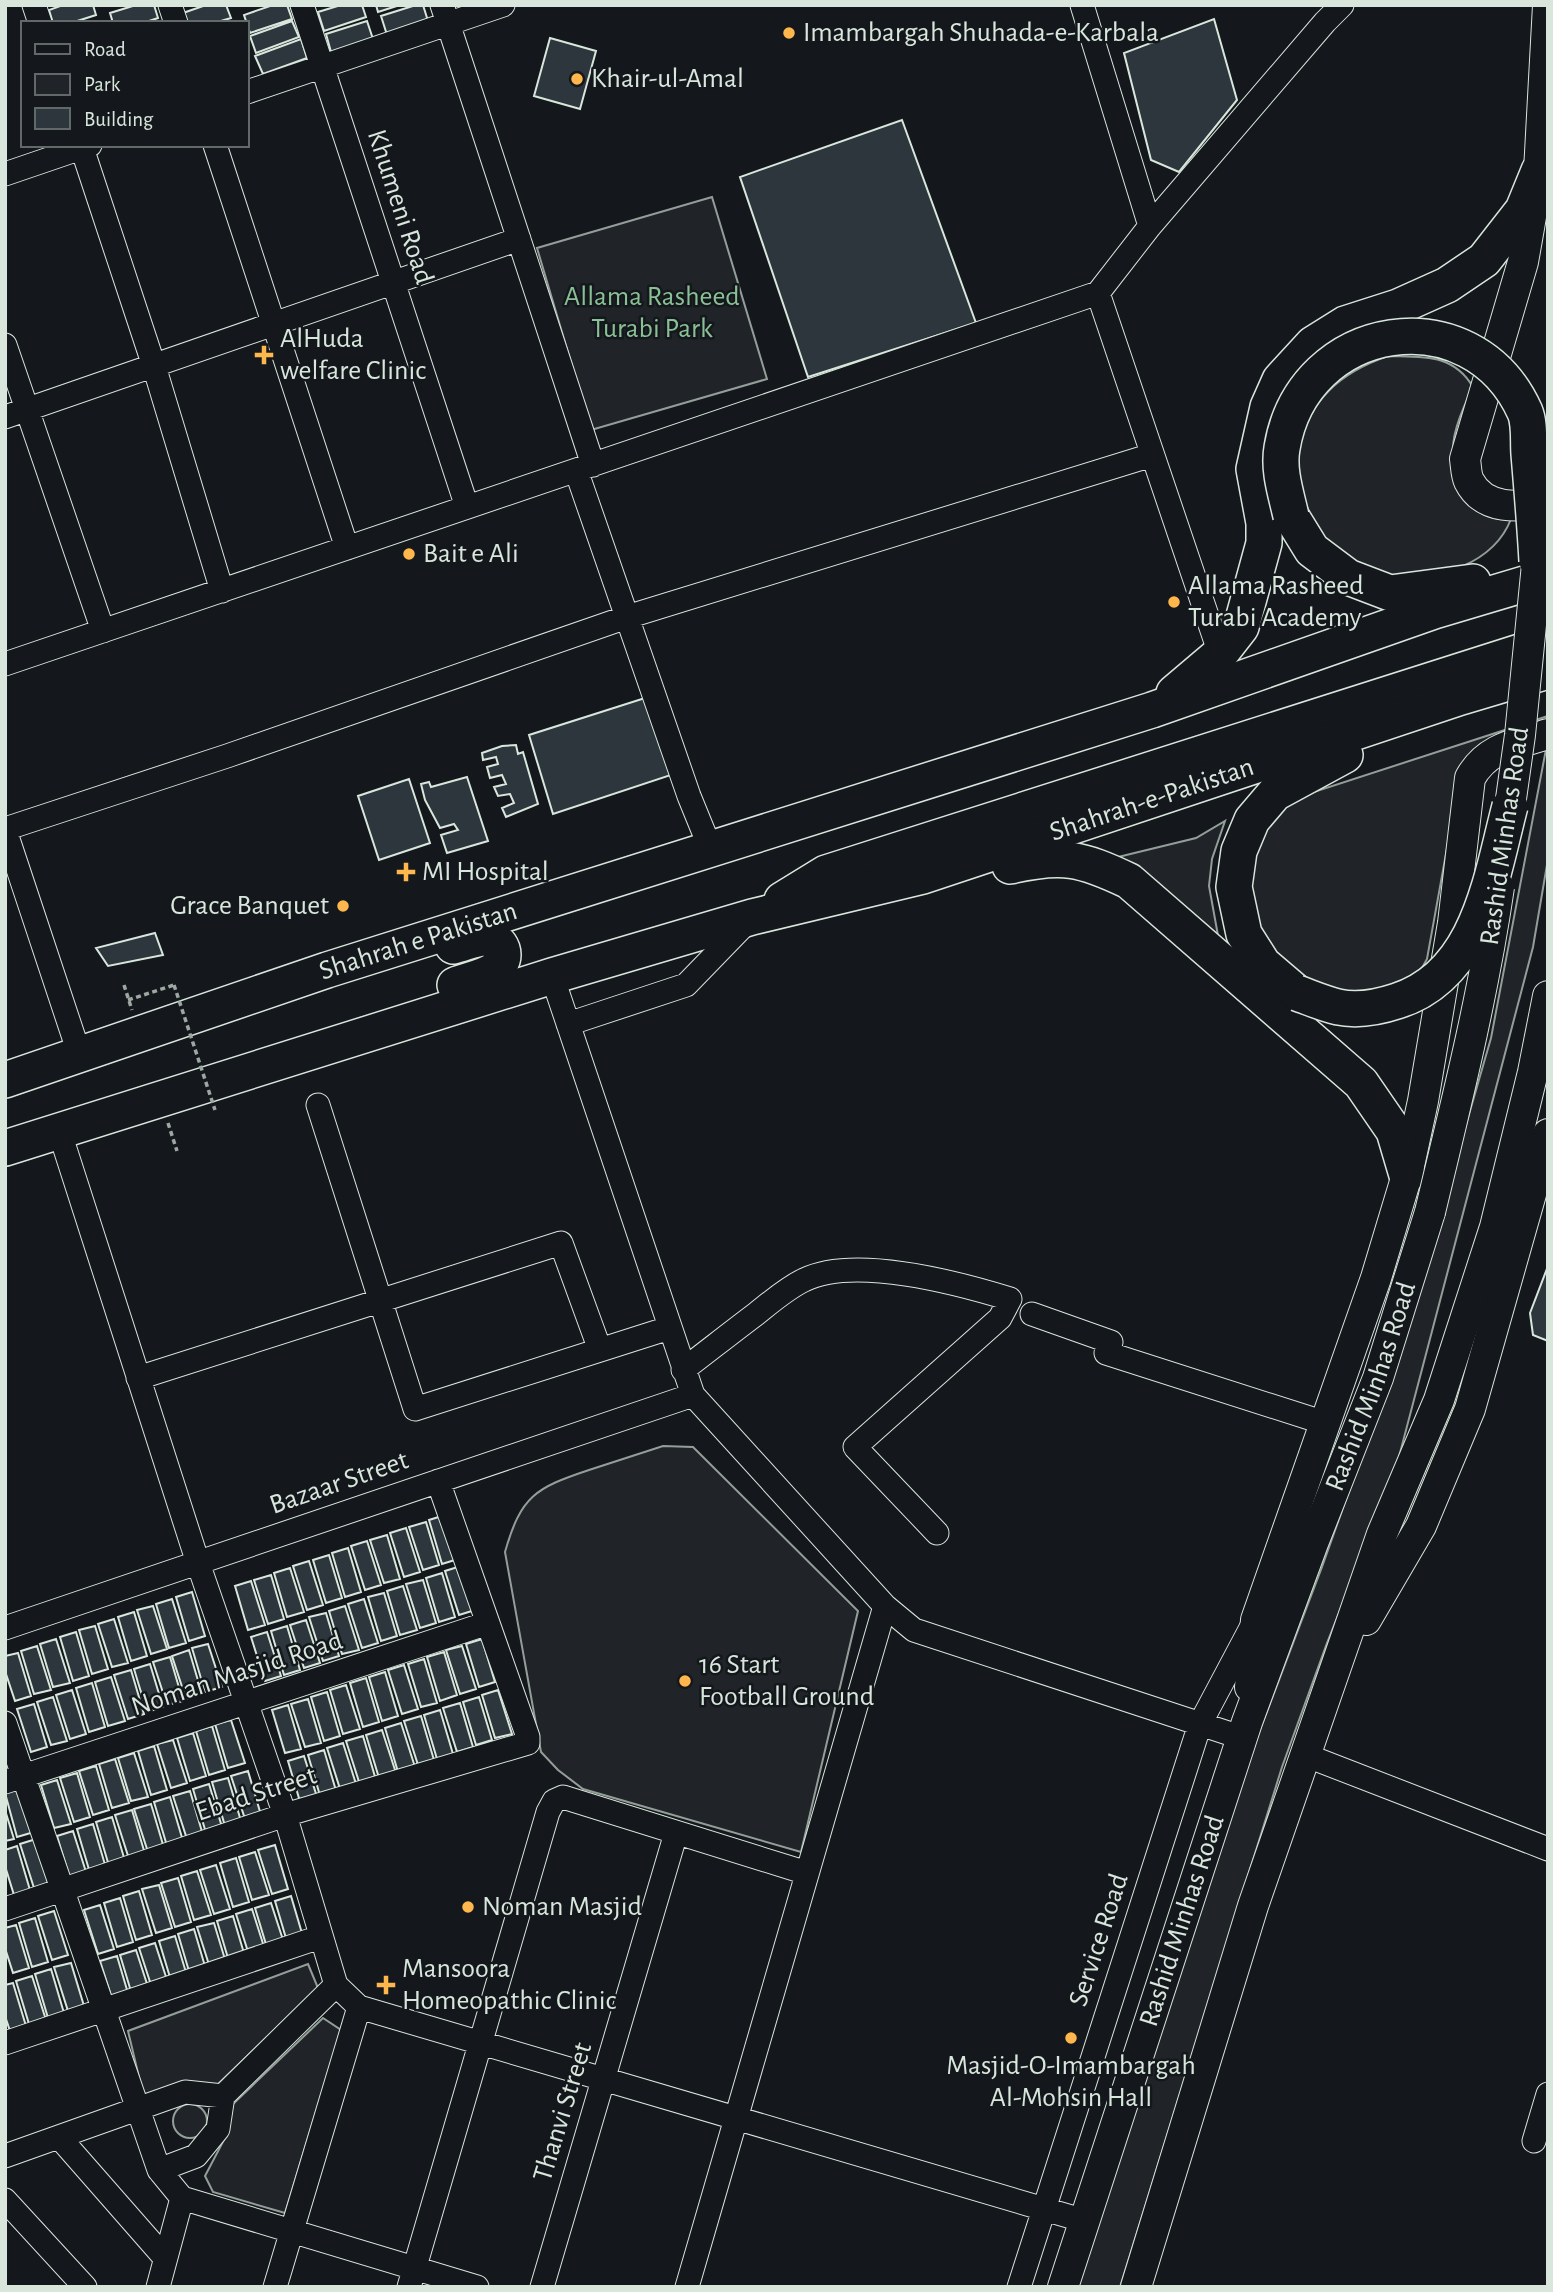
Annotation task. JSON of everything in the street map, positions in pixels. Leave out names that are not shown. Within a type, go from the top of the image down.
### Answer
[{"type":"highway","points":[[1152,710],[1202,671],[1220,654],[1241,627],[1264,543],[1264,523],[1254,469],[1268,407],[1280,380],[1313,344],[1345,324],[1398,307],[1435,290],[1485,260],[1523,210],[1539,172]]},
{"type":"highway","points":[[1408,335],[1444,340],[1485,360],[1512,389],[1526,415],[1544,571],[1390,593],[1348,577],[1312,550],[1290,516],[1282,476],[1281,449],[1292,411],[1310,381],[1338,356],[1370,342],[1408,335]]},
{"type":"highway","points":[[1152,710],[1544,571]]},
{"type":"highway","points":[[5,1148],[552,976],[752,918],[826,873],[1548,642]]},
{"type":"highway","name":"Shahrah-e-Pakistan","points":[[752,918],[923,876],[1461,697],[1548,671]]},
{"type":"highway","points":[[1461,697],[1307,773],[1275,793],[1252,820],[1239,851],[1234,887],[1244,934],[1263,964],[1297,993],[1340,1007],[1378,1007],[1413,996],[1444,974],[1469,941],[1484,904],[1510,806]]},
{"type":"highway","name":"Shahrah e Pakistan","points":[[5,1080],[327,970],[1152,710]]},
{"type":"highway","points":[[923,876],[998,869],[1044,858],[1072,860],[1101,868],[1129,881],[1361,1083],[1394,1131],[1408,1175]]},
{"type":"highway","points":[[283,1060],[362,1016],[494,971],[502,963],[504,956],[502,946],[493,939],[484,938],[371,970],[327,970]]},
{"type":"main road","points":[[1548,5],[1539,172],[1523,262],[1465,459],[1468,480],[1483,498],[1503,506],[1548,503]]},
{"type":"main road","name":"Rashid Minhas Road","points":[[1063,2287],[1245,1730],[1313,1543],[1378,1378],[1430,1212],[1469,1052],[1492,939],[1544,571],[1548,454]]},
{"type":"main road","points":[[1245,1730],[1256,1620],[1376,1278],[1408,1175],[1453,923],[1470,778],[1478,764],[1500,748],[1548,734]]},
{"type":"main road","points":[[1136,2287],[1253,1906],[1382,1534],[1439,1400],[1494,1227],[1533,1072],[1548,996]]},
{"type":"main road","points":[[1331,1681],[1421,1526],[1470,1409],[1548,1134]]},
{"type":"street","name":"Khumeni Road","points":[[302,5],[467,508]]},
{"type":"street","points":[[248,92],[323,66],[445,15],[503,5]]},
{"type":"street","points":[[1082,5],[1150,226]]},
{"type":"street","points":[[5,664],[1098,293],[1150,226],[1342,5]]},
{"type":"street","points":[[445,15],[519,239],[626,617],[689,796],[711,850]]},
{"type":"street","points":[[5,174],[81,147]]},
{"type":"street","points":[[84,147],[222,591]]},
{"type":"street","points":[[216,147],[347,548]]},
{"type":"street","points":[[15,413],[519,239]]},
{"type":"street","points":[[1098,293],[1220,654]]},
{"type":"street","points":[[5,345],[15,413],[103,631]]},
{"type":"street","points":[[79,1056],[5,829],[227,757],[626,617],[1152,455]]},
{"type":"street","points":[[568,1024],[686,985],[752,918]]},
{"type":"street","points":[[552,976],[693,1395],[884,1606],[914,1630],[1200,1724],[1245,1730]]},
{"type":"street","points":[[318,1105],[415,1409],[669,1328]]},
{"type":"street","points":[[59,1130],[198,1563],[285,1815],[336,1985],[359,2007],[1085,2221]]},
{"type":"street","points":[[138,1378],[380,1299],[561,1244],[600,1350]]},
{"type":"street","points":[[683,1370],[773,1300],[806,1279],[846,1270],[896,1272],[966,1285],[1010,1299],[1000,1318],[855,1447],[937,1533]]},
{"type":"street","points":[[1032,1314],[1111,1342],[1105,1353],[1325,1423]]},
{"type":"street","name":"Bazaar Street","points":[[5,1628],[693,1395]]},
{"type":"street","points":[[438,1481],[488,1623]]},
{"type":"street","points":[[687,2287],[884,1606]]},
{"type":"street","name":"Service Road","points":[[1019,2287],[1200,1724],[1256,1620]]},
{"type":"street","name":"Noman Masjid Road","points":[[14,1779],[488,1623]]},
{"type":"street","name":"Ebad Street","points":[[5,1909],[285,1815],[528,1743],[488,1623]]},
{"type":"street","points":[[5,1723],[14,1779],[62,1890],[159,2170],[182,2198],[290,2231],[412,2277],[477,2287]]},
{"type":"street","points":[[1305,1755],[1548,1849]]},
{"type":"street","points":[[412,2277],[479,2043],[548,1812],[554,1801],[563,1797],[807,1873]]},
{"type":"street","name":"Thanvi Street","points":[[542,2287],[676,1833]]},
{"type":"street","points":[[5,2043],[320,1937]]},
{"type":"street","points":[[159,2170],[196,2156],[218,2129],[223,2096],[336,1985]]},
{"type":"street","points":[[275,2287],[359,2007]]},
{"type":"street","points":[[5,2156],[186,2092],[223,2096]]},
{"type":"street","points":[[1534,2141],[1548,2094]]},
{"type":"street","points":[[59,2137],[164,2258]]},
{"type":"street","points":[[158,2287],[182,2198]]},
{"type":"street","points":[[5,2200],[85,2287]]},
{"type":"path","points":[[128,1000],[174,985],[215,1110]]},
{"type":"green space","name":"Allama Rasheed Turabi Park","points":[[712,197],[767,379],[591,430],[537,248]]},
{"type":"green space","points":[[1388,356],[1436,359],[1456,368],[1465,376],[1473,387],[1455,433],[1453,449],[1456,476],[1466,499],[1474,508],[1484,515],[1511,519],[1503,535],[1478,558],[1445,573],[1393,584],[1316,539],[1294,471],[1303,432],[1310,416],[1329,390],[1356,370]]},
{"type":"green space","points":[[1548,716],[1548,725],[1486,744],[1451,826],[1427,959],[1418,975],[1387,990],[1345,994],[1312,982],[1280,964],[1265,947],[1246,898],[1253,842],[1289,800]]},
{"type":"green space","points":[[1547,744],[1548,859],[1533,947],[1395,1472],[1327,1643],[1282,1767],[1120,2287],[1075,2287],[1244,1772],[1322,1567],[1410,1319],[1491,1038]]},
{"type":"green space","points":[[1225,821],[1212,859],[1209,886],[1219,941],[1118,857],[1196,838]]},
{"type":"green space","name":"16 Start Football Ground","points":[[663,1446],[693,1447],[858,1611],[801,1852],[583,1789],[558,1770],[541,1752],[505,1552],[511,1533],[524,1506],[543,1489],[571,1476]]},
{"type":"green space","points":[[308,1964],[318,1988],[217,2085],[144,2098],[128,2031]]},
{"type":"green space","points":[[323,2018],[341,2030],[285,2213],[213,2192],[205,2176],[226,2136],[232,2105]]},
{"type":"green space","points":[[190,2104],[202,2109],[207,2121],[202,2133],[190,2138],[178,2133],[173,2121],[178,2109]]},
{"type":"building","points":[[63,5],[93,5],[96,15],[77,21],[52,21],[49,10]]},
{"type":"building","points":[[136,5],[154,5],[158,18],[149,21],[112,21],[110,13]]},
{"type":"building","points":[[206,5],[226,5],[231,18],[221,21],[185,21],[183,13]]},
{"type":"building","points":[[273,5],[287,5],[292,19],[250,33],[244,15]]},
{"type":"building","points":[[341,5],[362,5],[366,17],[324,31],[318,12]]},
{"type":"building","points":[[376,5],[400,5],[378,12]]},
{"type":"building","points":[[423,5],[428,21],[387,35],[381,16]]},
{"type":"building","points":[[1214,19],[1237,100],[1179,172],[1151,160],[1124,53]]},
{"type":"building","points":[[292,21],[299,37],[256,53],[250,36]]},
{"type":"building","points":[[367,21],[373,39],[331,52],[326,34]]},
{"type":"building","points":[[550,38],[596,51],[580,109],[534,96]]},
{"type":"building","points":[[301,39],[307,58],[263,74],[255,56]]},
{"type":"building","points":[[902,120],[976,323],[808,377],[740,177]]},
{"type":"building","points":[[645,698],[674,774],[553,814],[529,735]]},
{"type":"building","points":[[516,745],[518,754],[523,752],[538,804],[506,817],[502,808],[514,803],[510,794],[498,796],[494,787],[506,784],[502,775],[490,778],[487,767],[498,764],[496,757],[483,760],[482,753],[502,746]]},
{"type":"building","points":[[467,777],[488,841],[447,853],[441,835],[458,830],[454,824],[440,828],[425,800],[421,784],[429,782],[431,787]]},
{"type":"building","name":"MI Hospital","points":[[409,779],[430,843],[379,860],[358,796]]},
{"type":"building","points":[[155,933],[163,955],[108,966],[96,948]]},
{"type":"building","points":[[1548,1266],[1548,1341],[1533,1335],[1530,1313]]},
{"type":"building","points":[[445,1515],[458,1559],[442,1564],[429,1520]]},
{"type":"building","points":[[426,1522],[439,1565],[423,1570],[409,1527]]},
{"type":"building","points":[[406,1528],[420,1572],[404,1577],[390,1533]]},
{"type":"building","points":[[387,1535],[400,1579],[384,1583],[370,1540]]},
{"type":"building","points":[[367,1541],[381,1585],[365,1590],[351,1546]]},
{"type":"building","points":[[348,1548],[361,1592],[345,1597],[332,1553]]},
{"type":"building","points":[[329,1555],[342,1598],[326,1603],[313,1560]]},
{"type":"building","points":[[309,1561],[323,1605],[307,1610],[293,1566]]},
{"type":"building","points":[[461,1566],[475,1610],[459,1615],[445,1571]]},
{"type":"building","points":[[290,1568],[304,1612],[287,1617],[274,1573]]},
{"type":"building","points":[[442,1573],[455,1617],[439,1622],[426,1578]]},
{"type":"building","points":[[271,1575],[284,1619],[268,1624],[254,1580]]},
{"type":"building","points":[[423,1580],[436,1623],[420,1628],[406,1584]]},
{"type":"building","points":[[251,1581],[265,1625],[248,1630],[235,1586]]},
{"type":"building","points":[[403,1586],[417,1630],[400,1635],[387,1591]]},
{"type":"building","points":[[192,1592],[205,1636],[189,1641],[176,1597]]},
{"type":"building","points":[[384,1593],[397,1636],[381,1641],[368,1597]]},
{"type":"building","points":[[172,1599],[186,1643],[169,1648],[156,1604]]},
{"type":"building","points":[[364,1599],[378,1643],[362,1648],[348,1604]]},
{"type":"building","points":[[153,1606],[167,1649],[151,1654],[137,1610]]},
{"type":"building","points":[[345,1606],[359,1650],[342,1654],[329,1611]]},
{"type":"building","points":[[134,1612],[147,1656],[131,1661],[118,1617]]},
{"type":"building","points":[[326,1613],[339,1656],[323,1661],[309,1617]]},
{"type":"building","points":[[114,1619],[128,1663],[112,1667],[98,1624]]},
{"type":"building","points":[[306,1620],[320,1663],[304,1668],[290,1625]]},
{"type":"building","points":[[95,1626],[108,1669],[92,1674],[79,1630]]},
{"type":"building","points":[[287,1626],[300,1670],[284,1675],[271,1631]]},
{"type":"building","points":[[76,1632],[89,1676],[73,1681],[60,1637]]},
{"type":"building","points":[[267,1632],[281,1676],[265,1681],[251,1637]]},
{"type":"building","points":[[56,1639],[70,1683],[53,1687],[40,1644]]},
{"type":"building","points":[[482,1639],[495,1682],[479,1687],[466,1644]]},
{"type":"building","points":[[208,1644],[222,1687],[205,1692],[192,1648]]},
{"type":"building","points":[[37,1646],[51,1690],[34,1694],[21,1651]]},
{"type":"building","points":[[462,1646],[476,1689],[460,1694],[446,1650]]},
{"type":"building","points":[[189,1650],[202,1694],[186,1699],[172,1656]]},
{"type":"building","points":[[444,1652],[457,1695],[440,1701],[427,1657]]},
{"type":"building","points":[[18,1653],[31,1696],[15,1701],[5,1671],[5,1656]]},
{"type":"building","points":[[170,1657],[183,1701],[167,1705],[153,1662]]},
{"type":"building","points":[[424,1659],[437,1703],[421,1707],[408,1664]]},
{"type":"building","points":[[150,1664],[163,1707],[147,1712],[134,1669]]},
{"type":"building","points":[[404,1665],[418,1709],[402,1714],[388,1670]]},
{"type":"building","points":[[131,1670],[144,1714],[128,1719],[114,1675]]},
{"type":"building","points":[[385,1672],[398,1716],[382,1721],[369,1677]]},
{"type":"building","points":[[111,1677],[125,1721],[108,1726],[95,1682]]},
{"type":"building","points":[[366,1678],[379,1722],[363,1727],[350,1683]]},
{"type":"building","points":[[92,1683],[105,1727],[89,1732],[76,1688]]},
{"type":"building","points":[[346,1685],[360,1729],[343,1734],[330,1690]]},
{"type":"building","points":[[72,1690],[86,1734],[70,1739],[56,1695]]},
{"type":"building","points":[[498,1690],[512,1734],[495,1738],[482,1695]]},
{"type":"building","points":[[327,1692],[340,1736],[324,1741],[311,1697]]},
{"type":"building","points":[[53,1697],[67,1741],[51,1745],[37,1702]]},
{"type":"building","points":[[479,1697],[492,1740],[476,1745],[463,1702]]},
{"type":"building","points":[[308,1699],[321,1743],[305,1747],[291,1704]]},
{"type":"building","points":[[460,1703],[473,1747],[457,1752],[443,1708]]},
{"type":"building","points":[[34,1704],[47,1747],[31,1752],[17,1709]]},
{"type":"building","points":[[288,1705],[301,1749],[285,1753],[272,1710]]},
{"type":"building","points":[[440,1710],[453,1754],[437,1759],[424,1715]]},
{"type":"building","points":[[421,1716],[434,1760],[418,1765],[404,1721]]},
{"type":"building","points":[[231,1720],[245,1763],[228,1768],[215,1724]]},
{"type":"building","points":[[401,1723],[415,1767],[398,1772],[385,1728]]},
{"type":"building","points":[[212,1726],[225,1770],[209,1775],[196,1731]]},
{"type":"building","points":[[382,1730],[396,1773],[379,1778],[366,1735]]},
{"type":"building","points":[[193,1733],[206,1776],[190,1781],[177,1738]]},
{"type":"building","points":[[363,1736],[376,1780],[360,1785],[346,1741]]},
{"type":"building","points":[[173,1740],[187,1783],[171,1788],[157,1744]]},
{"type":"building","points":[[343,1743],[357,1787],[341,1792],[327,1748]]},
{"type":"building","points":[[154,1746],[167,1790],[151,1795],[138,1751]]},
{"type":"building","points":[[324,1750],[337,1794],[321,1799],[308,1755]]},
{"type":"building","points":[[134,1753],[148,1797],[131,1801],[118,1758]]},
{"type":"building","points":[[304,1756],[318,1800],[301,1805],[288,1761]]},
{"type":"building","points":[[115,1759],[129,1803],[112,1808],[99,1764]]},
{"type":"building","points":[[96,1766],[109,1810],[93,1815],[79,1771]]},
{"type":"building","points":[[248,1771],[261,1815],[245,1819],[231,1776]]},
{"type":"building","points":[[77,1773],[90,1817],[74,1822],[60,1778]]},
{"type":"building","points":[[228,1778],[241,1821],[225,1826],[212,1782]]},
{"type":"building","points":[[57,1780],[71,1824],[54,1828],[41,1785]]},
{"type":"building","points":[[209,1784],[222,1827],[206,1833],[193,1789]]},
{"type":"building","points":[[20,1788],[34,1832],[17,1837],[5,1793]]},
{"type":"building","points":[[190,1791],[203,1835],[187,1839],[173,1796]]},
{"type":"building","points":[[170,1797],[183,1841],[167,1846],[154,1802]]},
{"type":"building","points":[[151,1804],[164,1848],[148,1852],[134,1809]]},
{"type":"building","points":[[5,1810],[14,1839],[5,1841]]},
{"type":"building","points":[[132,1810],[145,1854],[129,1859],[115,1815]]},
{"type":"building","points":[[112,1817],[125,1861],[109,1866],[96,1822]]},
{"type":"building","points":[[93,1824],[106,1868],[90,1873],[77,1829]]},
{"type":"building","points":[[73,1831],[87,1875],[70,1879],[57,1836]]},
{"type":"building","points":[[36,1839],[50,1883],[34,1888],[20,1844]]},
{"type":"building","points":[[275,1845],[288,1889],[272,1894],[258,1850]]},
{"type":"building","points":[[17,1846],[30,1890],[14,1895],[5,1866],[5,1850]]},
{"type":"building","points":[[255,1852],[269,1895],[252,1900],[239,1857]]},
{"type":"building","points":[[236,1858],[249,1902],[233,1907],[220,1863]]},
{"type":"building","points":[[216,1865],[230,1909],[214,1914],[200,1870]]},
{"type":"building","points":[[197,1871],[211,1915],[194,1920],[181,1876]]},
{"type":"building","points":[[178,1878],[191,1922],[175,1927],[161,1883]]},
{"type":"building","points":[[159,1885],[172,1928],[156,1933],[142,1889]]},
{"type":"building","points":[[139,1891],[152,1935],[136,1940],[123,1896]]},
{"type":"building","points":[[291,1896],[304,1940],[288,1945],[275,1901]]},
{"type":"building","points":[[120,1898],[133,1942],[117,1947],[104,1903]]},
{"type":"building","points":[[271,1903],[285,1946],[268,1951],[255,1908]]},
{"type":"building","points":[[100,1905],[114,1949],[98,1954],[84,1910]]},
{"type":"building","points":[[252,1909],[266,1953],[250,1958],[236,1914]]},
{"type":"building","points":[[54,1911],[68,1955],[52,1960],[38,1916]]},
{"type":"building","points":[[233,1916],[246,1960],[230,1965],[217,1921]]},
{"type":"building","points":[[35,1918],[48,1962],[32,1967],[19,1923]]},
{"type":"building","points":[[214,1923],[227,1966],[211,1971],[197,1927]]},
{"type":"building","points":[[16,1925],[29,1968],[13,1973],[5,1948],[5,1928]]},
{"type":"building","points":[[194,1929],[207,1973],[191,1978],[178,1934]]},
{"type":"building","points":[[175,1936],[188,1979],[172,1984],[159,1941]]},
{"type":"building","points":[[155,1943],[169,1986],[153,1991],[139,1948]]},
{"type":"building","points":[[136,1950],[150,1993],[133,1998],[120,1955]]},
{"type":"building","points":[[117,1956],[130,2000],[114,2005],[100,1961]]},
{"type":"building","points":[[71,1963],[84,2006],[68,2011],[54,1967]]},
{"type":"building","points":[[51,1969],[64,2013],[48,2018],[35,1974]]},
{"type":"building","points":[[32,1976],[46,2020],[29,2024],[16,1981]]},
{"type":"building","points":[[13,1983],[26,2026],[10,2031],[5,2016],[5,1985]]},
{"type":"place","name":"Imambargah Shuhada-e-Karbala","points":[[789,33]]},
{"type":"place","name":"Khair-ul-Amal","points":[[577,79]]},
{"type":"place","name":"AlHuda welfare Clinic","points":[[264,355]]},
{"type":"place","name":"Bait e Ali","points":[[409,554]]},
{"type":"place","name":"Allama Rasheed Turabi Academy","points":[[1174,602]]},
{"type":"place","name":"MI Hospital","points":[[406,872]]},
{"type":"place","name":"Grace Banquet","points":[[343,906]]},
{"type":"place","name":"16 Start Football Ground","points":[[685,1681]]},
{"type":"place","name":"Noman Masjid","points":[[468,1907]]},
{"type":"place","name":"Mansoora Homeopathic Clinic","points":[[386,1985]]},
{"type":"place","name":"Masjid-O-Imambargah Al-Mohsin Hall","points":[[1071,2038]]}]
